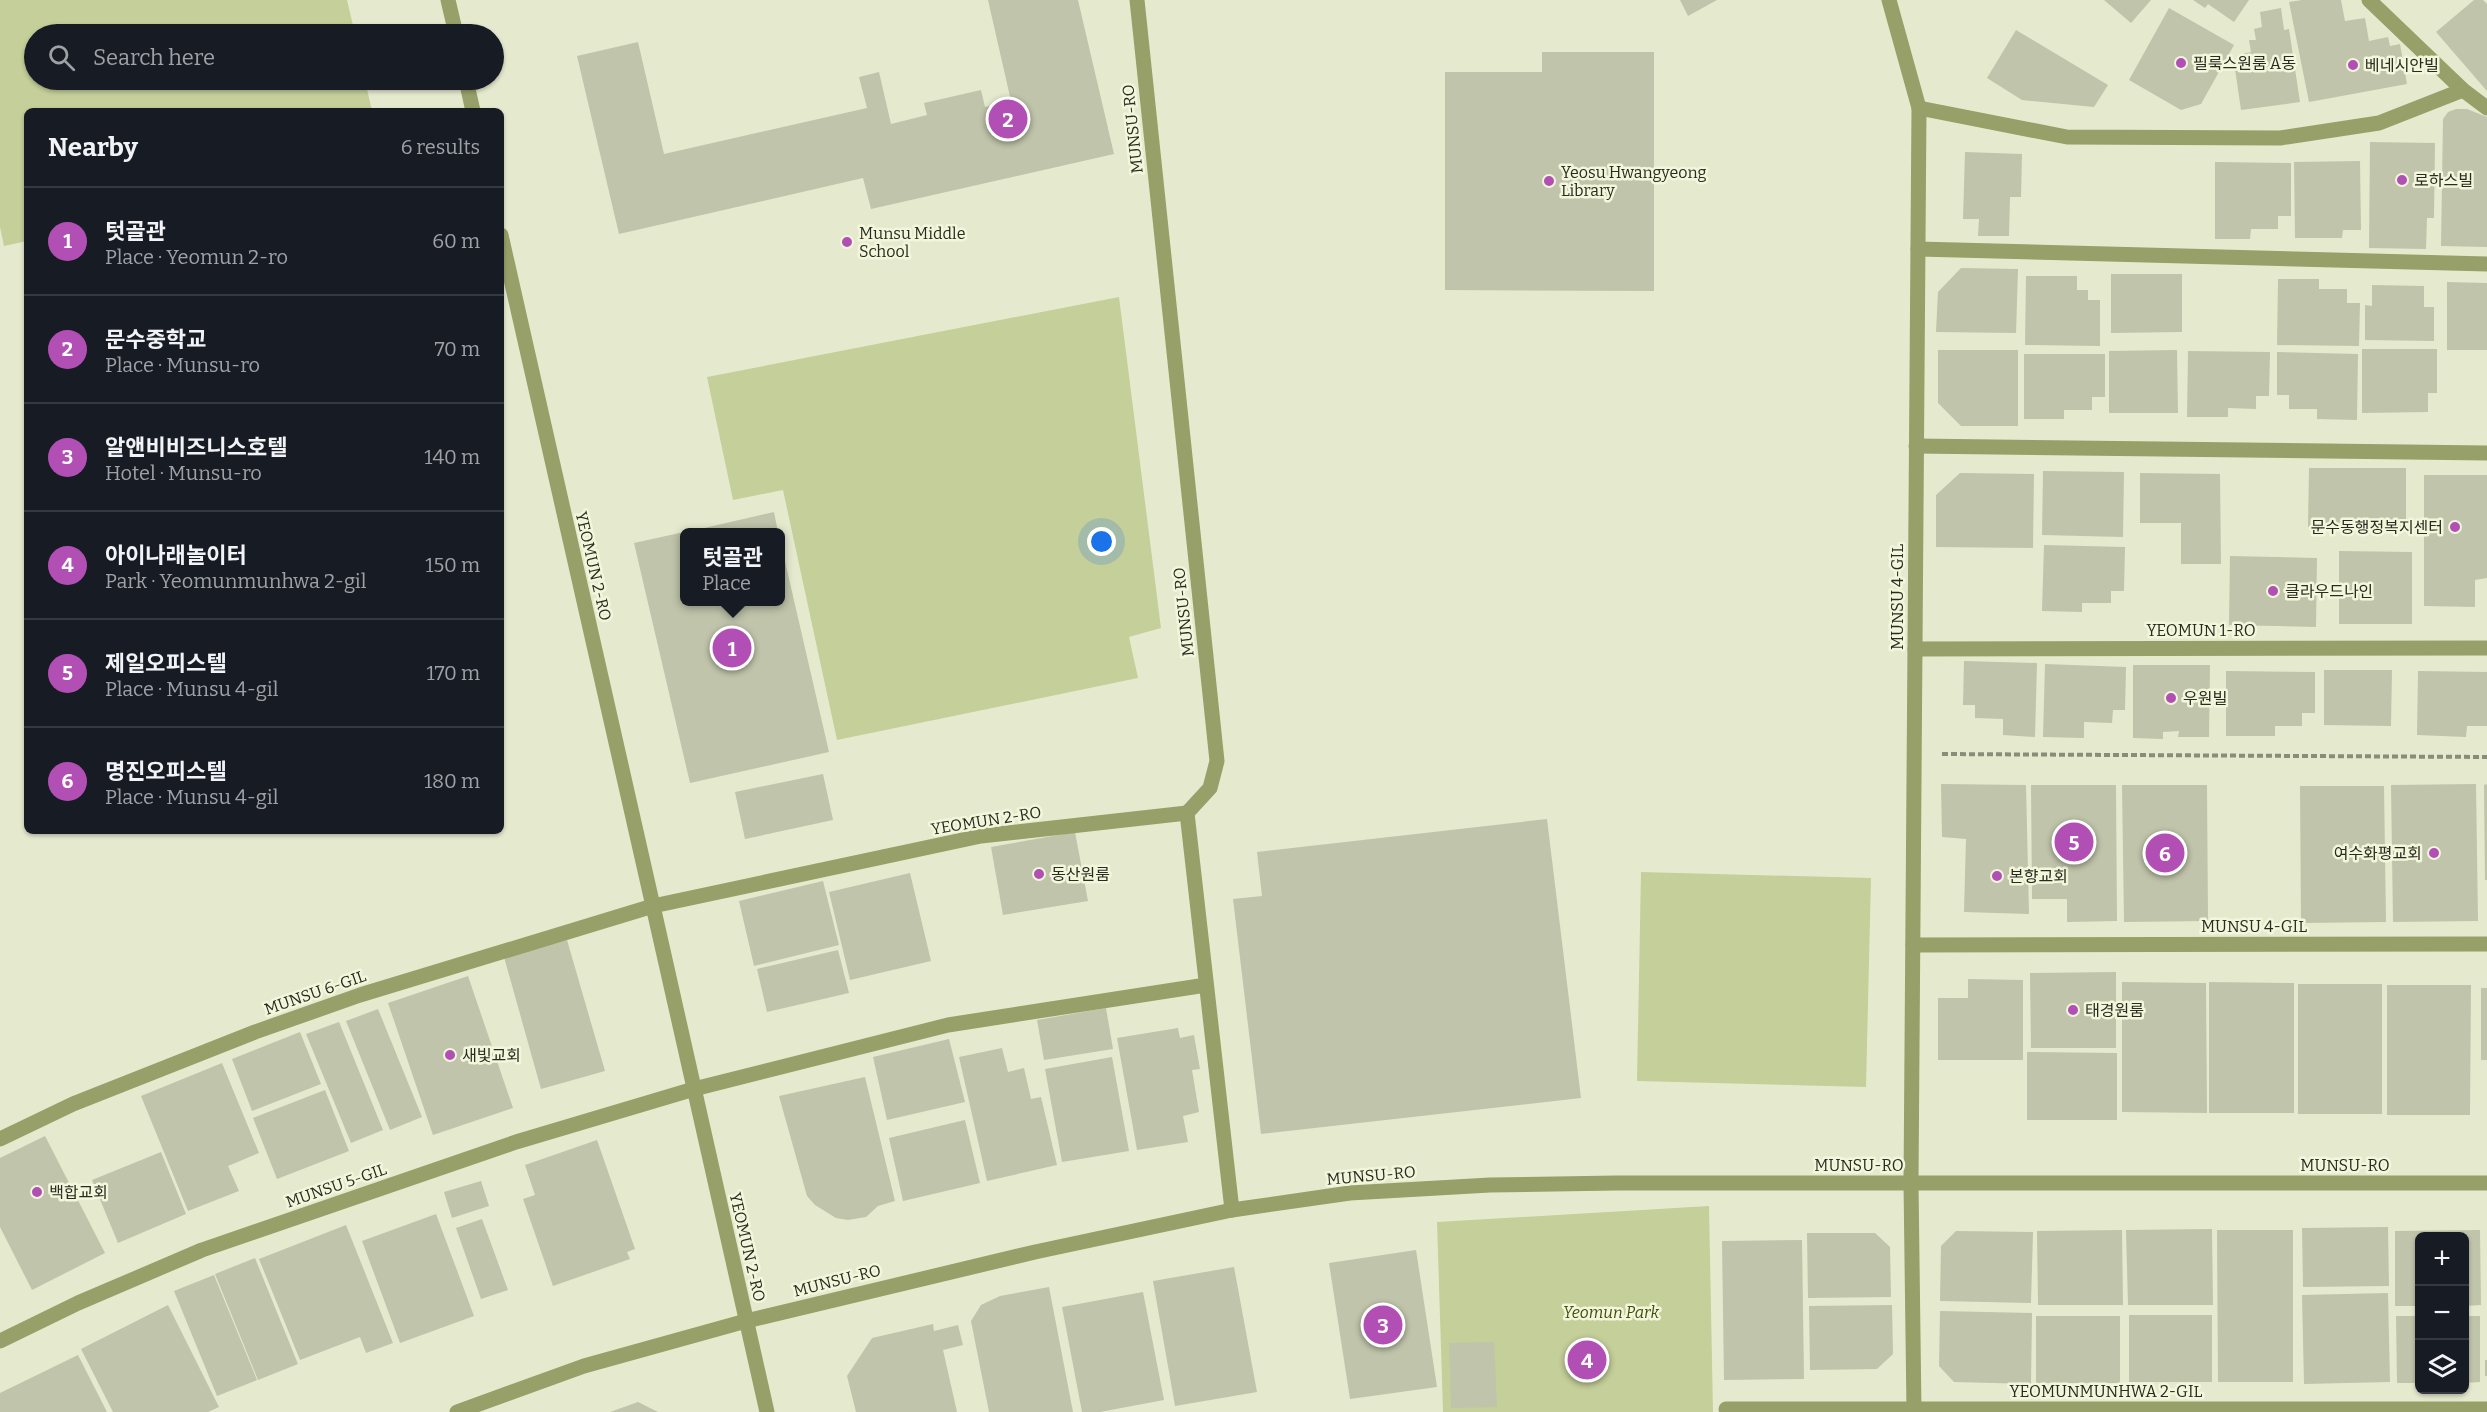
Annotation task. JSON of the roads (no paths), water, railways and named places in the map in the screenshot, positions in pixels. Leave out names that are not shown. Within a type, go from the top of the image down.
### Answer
[{"type":"street","points":[[448,0],[454,24]]},
{"type":"street","name":"MUNSU-RO","points":[[1137,0],[1217,761],[1210,788],[1187,813]]},
{"type":"street","name":"MUNSU 4-GIL","points":[[1889,0],[1919,108],[1911,1184],[1914,1410]]},
{"type":"street","points":[[2369,0],[2463,90],[2487,108]]},
{"type":"street","points":[[468,90],[472,108]]},
{"type":"street","points":[[1919,108],[2067,137],[2280,138],[2379,123],[2463,90]]},
{"type":"street","name":"YEOMUN 2-RO","points":[[504,248],[767,1412]]},
{"type":"street","points":[[1918,249],[2487,264]]},
{"type":"street","points":[[1916,446],[2487,453]]},
{"type":"street","name":"YEOMUN 1-RO","points":[[1915,649],[2487,648]]},
{"type":"street","points":[[1187,813],[1232,1210]]},
{"type":"street","name":"YEOMUN 2-RO","points":[[652,906],[981,836],[1187,813]]},
{"type":"street","name":"MUNSU 6-GIL","points":[[0,1139],[73,1104],[287,1021],[360,995],[652,906]]},
{"type":"street","name":"MUNSU 4-GIL","points":[[1913,945],[2487,944]]},
{"type":"street","points":[[694,1089],[948,1025],[1206,985]]},
{"type":"street","name":"MUNSU 5-GIL","points":[[0,1341],[78,1303],[202,1250],[516,1142],[694,1089]]},
{"type":"street","name":"MUNSU-RO","points":[[457,1412],[584,1366],[746,1321],[1012,1257],[1232,1210],[1350,1193],[1490,1185],[1729,1182],[2487,1183]]},
{"type":"street","name":"YEOMUNMUNHWA 2-GIL","points":[[1725,1408],[2487,1409]]},
{"type":"place","name":"필룩스원룸 A동","points":[[2181,63]]},
{"type":"place","name":"베네시안빌","points":[[2353,65]]},
{"type":"place","name":"문수중학교","points":[[1008,119]]},
{"type":"place","name":"로하스빌","points":[[2402,180]]},
{"type":"place","name":"Yeosu Hwangyeong Library","points":[[1549,181]]},
{"type":"place","name":"Munsu Middle School","points":[[847,242]]},
{"type":"place","name":"문수동행정복지센터","points":[[2455,527]]},
{"type":"place","name":"클라우드나인","points":[[2273,591]]},
{"type":"place","name":"텃골관","points":[[732,648]]},
{"type":"place","name":"우원빌","points":[[2171,698]]},
{"type":"place","name":"제일오피스텔","points":[[2074,842]]},
{"type":"place","name":"명진오피스텔","points":[[2165,853]]},
{"type":"place","name":"여수화평교회","points":[[2434,853]]},
{"type":"place","name":"동산원룸","points":[[1039,874]]},
{"type":"place","name":"본향교회","points":[[1997,876]]},
{"type":"place","name":"태경원룸","points":[[2073,1010]]},
{"type":"place","name":"새빛교회","points":[[450,1055]]},
{"type":"place","name":"백합교회","points":[[37,1192]]},
{"type":"place","name":"알앤비비즈니스호텔","points":[[1383,1325]]},
{"type":"place","name":"아이나래놀이터","points":[[1587,1360]]},
{"type":"park label","name":"Yeomun Park","points":[[1611,1312]]}]
